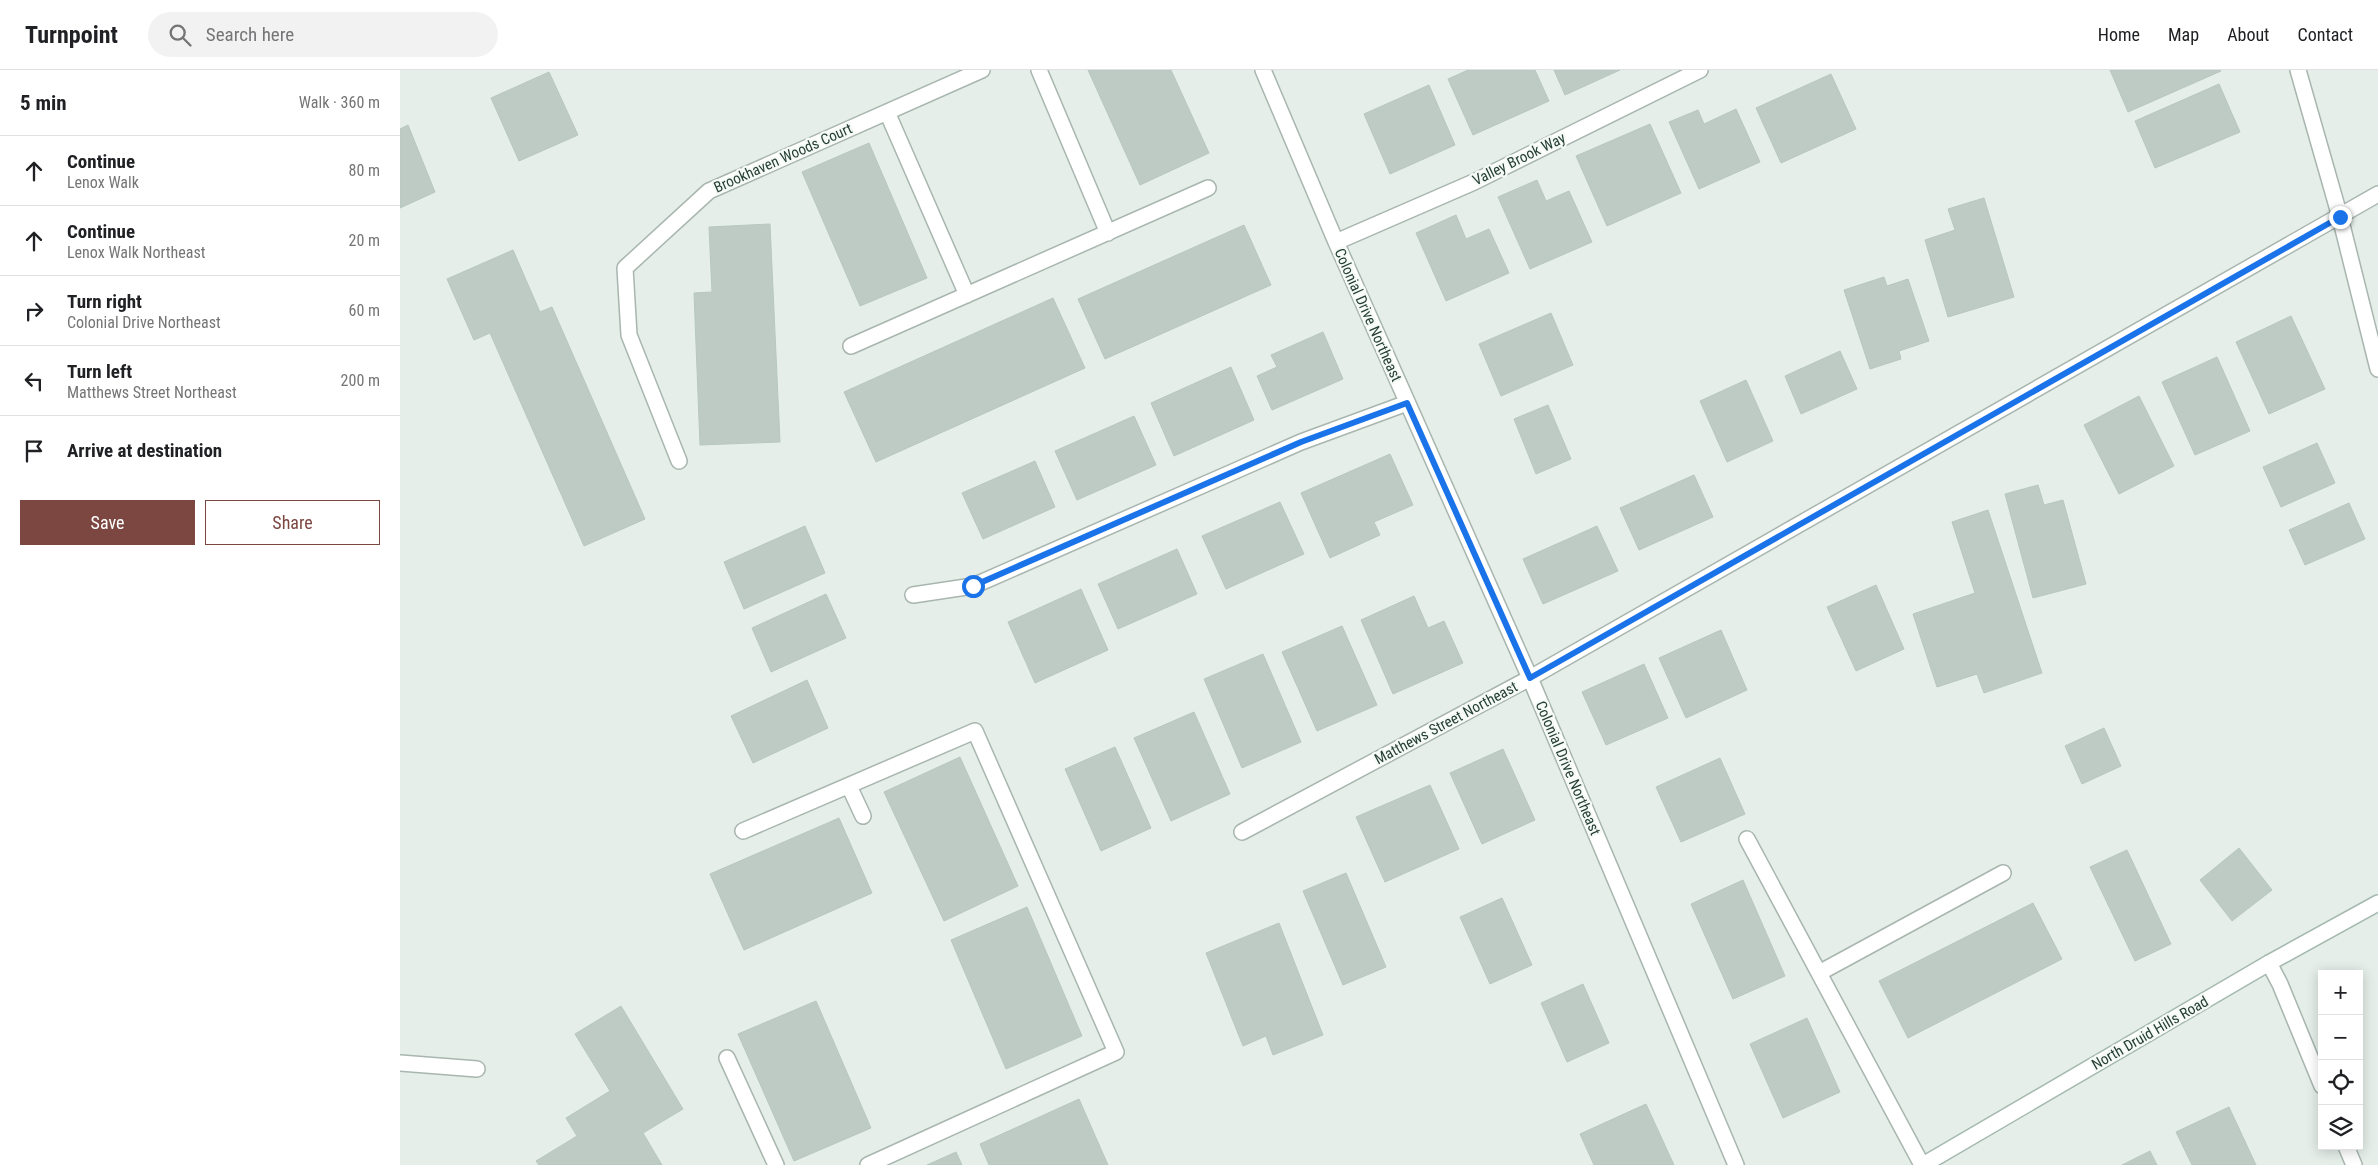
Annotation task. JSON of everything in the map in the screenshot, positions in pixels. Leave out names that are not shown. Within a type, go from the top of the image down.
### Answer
[{"type":"street","name":"Brookhaven Woods Court","points":[[679,461],[630,335],[625,268],[709,192],[982,70]]},
{"type":"street","points":[[1039,70],[1108,233]]},
{"type":"street","name":"Colonial Drive Northeast","points":[[1263,70],[1336,242],[1530,678],[1736,1165]]},
{"type":"street","name":"Valley Brook Way","points":[[1336,242],[1474,182],[1700,70]]},
{"type":"street","points":[[2298,70],[2340,217],[2378,369]]},
{"type":"street","points":[[887,112],[967,294]]},
{"type":"street","points":[[851,346],[1208,188]]},
{"type":"street","name":"Matthews Street Northeast","points":[[1242,832],[1530,678],[2378,194]]},
{"type":"street","points":[[913,595],[973,586],[1301,442],[1407,403]]},
{"type":"street","points":[[743,832],[976,731],[1116,1052],[868,1165]]},
{"type":"street","points":[[849,786],[863,816]]},
{"type":"street","points":[[1747,839],[1922,1165]]},
{"type":"street","points":[[1819,973],[2003,873]]},
{"type":"street","name":"North Druid Hills Road","points":[[1922,1165],[2269,963],[2378,903]]},
{"type":"street","points":[[2269,963],[2280,984],[2318,1076]]},
{"type":"street","points":[[727,1058],[776,1165]]},
{"type":"street","points":[[400,1063],[477,1069]]},
{"type":"street","points":[[2348,1150],[2354,1165]]},
{"type":"building","points":[[1088,70],[1171,70],[1209,153],[1140,185]]},
{"type":"building","points":[[1468,70],[1535,70],[1549,101],[1473,135],[1448,79]]},
{"type":"building","points":[[1554,70],[1620,70],[1565,95]]},
{"type":"building","points":[[2110,70],[2220,70],[2221,71],[2128,112]]},
{"type":"building","points":[[549,72],[578,135],[519,161],[491,98]]},
{"type":"building","points":[[1831,74],[1856,129],[1781,163],[1756,108]]},
{"type":"building","points":[[2219,84],[2240,132],[2155,168],[2135,121]]},
{"type":"building","points":[[1429,85],[1455,145],[1390,174],[1364,114]]},
{"type":"building","points":[[1736,109],[1760,162],[1699,189],[1669,122],[1698,110],[1704,124]]},
{"type":"building","points":[[1650,124],[1681,193],[1607,226],[1576,156]]},
{"type":"building","points":[[408,125],[435,192],[400,208],[400,129]]},
{"type":"building","points":[[869,143],[927,278],[860,306],[802,172]]},
{"type":"building","points":[[1537,180],[1546,201],[1569,191],[1592,242],[1530,269],[1498,197]]},
{"type":"building","points":[[1984,198],[2014,297],[1948,317],[1925,240],[1955,230],[1948,209]]},
{"type":"building","points":[[1456,215],[1466,239],[1489,229],[1509,273],[1446,301],[1416,233]]},
{"type":"building","points":[[770,224],[780,442],[700,445],[694,293],[712,292],[709,227]]},
{"type":"building","points":[[1244,225],[1271,285],[1105,359],[1078,299]]},
{"type":"building","points":[[513,250],[540,312],[552,307],[645,519],[584,546],[490,333],[474,340],[447,279]]},
{"type":"building","points":[[1884,277],[1887,286],[1908,279],[1929,341],[1899,351],[1901,359],[1870,369],[1844,290]]},
{"type":"building","points":[[1053,298],[1085,368],[876,462],[844,392]]},
{"type":"building","points":[[1551,313],[1573,365],[1501,396],[1479,344]]},
{"type":"building","points":[[2291,316],[2325,389],[2269,414],[2236,342]]},
{"type":"building","points":[[1323,332],[1343,379],[1272,410],[1257,376],[1277,367],[1271,355]]},
{"type":"building","points":[[1840,351],[1857,389],[1801,414],[1785,376]]},
{"type":"building","points":[[2217,357],[2250,431],[2195,455],[2162,382]]},
{"type":"building","points":[[1231,367],[1254,420],[1174,456],[1151,403]]},
{"type":"building","points":[[1746,380],[1773,441],[1727,462],[1700,401]]},
{"type":"building","points":[[2139,396],[2174,466],[2119,494],[2084,425]]},
{"type":"building","points":[[1548,405],[1571,459],[1536,474],[1514,419]]},
{"type":"building","points":[[1134,416],[1156,465],[1077,500],[1055,451]]},
{"type":"building","points":[[2317,443],[2335,483],[2281,507],[2263,467]]},
{"type":"building","points":[[1390,454],[1413,505],[1374,522],[1380,535],[1330,558],[1301,493]]},
{"type":"building","points":[[1035,461],[1055,507],[983,539],[962,493]]},
{"type":"building","points":[[1694,475],[1713,517],[1639,550],[1620,508]]},
{"type":"building","points":[[2038,485],[2044,505],[2063,500],[2086,584],[2033,598],[2005,494]]},
{"type":"building","points":[[1280,502],[1304,554],[1226,589],[1202,536]]},
{"type":"building","points":[[2349,503],[2365,539],[2305,565],[2289,530]]},
{"type":"building","points":[[1988,510],[2042,673],[1984,693],[1977,674],[1937,687],[1913,614],[1975,593],[1952,522]]},
{"type":"building","points":[[805,526],[825,573],[744,609],[724,562]]},
{"type":"building","points":[[1597,526],[1618,571],[1543,604],[1523,559]]},
{"type":"building","points":[[1177,549],[1197,594],[1118,629],[1098,584]]},
{"type":"building","points":[[1876,585],[1904,649],[1856,671],[1827,607]]},
{"type":"building","points":[[1081,589],[1108,650],[1035,683],[1008,622]]},
{"type":"building","points":[[826,594],[846,638],[771,672],[752,628]]},
{"type":"building","points":[[1414,596],[1428,628],[1444,621],[1463,663],[1393,694],[1361,620]]},
{"type":"building","points":[[1342,626],[1377,705],[1317,731],[1282,652]]},
{"type":"building","points":[[1721,630],[1747,690],[1686,718],[1659,658]]},
{"type":"building","points":[[1263,654],[1301,742],[1242,768],[1204,679]]},
{"type":"building","points":[[1644,664],[1668,718],[1606,745],[1582,692]]},
{"type":"building","points":[[807,680],[828,728],[753,763],[731,716]]},
{"type":"building","points":[[1194,712],[1230,794],[1171,821],[1134,738]]},
{"type":"building","points":[[2104,728],[2121,766],[2082,784],[2065,746]]},
{"type":"building","points":[[1115,747],[1151,828],[1101,851],[1065,769]]},
{"type":"building","points":[[1503,749],[1535,820],[1482,844],[1450,773]]},
{"type":"building","points":[[960,757],[1018,886],[944,921],[884,792]]},
{"type":"building","points":[[1720,758],[1745,814],[1681,842],[1656,787]]},
{"type":"building","points":[[1430,785],[1459,849],[1385,882],[1356,817]]},
{"type":"building","points":[[839,818],[872,893],[744,950],[710,874]]},
{"type":"building","points":[[2239,848],[2272,890],[2232,921],[2200,880]]},
{"type":"building","points":[[2127,850],[2171,944],[2135,961],[2090,867]]},
{"type":"building","points":[[1346,873],[1386,967],[1343,985],[1303,891]]},
{"type":"building","points":[[1743,880],[1785,976],[1733,999],[1691,904]]},
{"type":"building","points":[[1502,898],[1532,965],[1490,984],[1460,917]]},
{"type":"building","points":[[2033,903],[2062,959],[1908,1038],[1879,981]]},
{"type":"building","points":[[1027,907],[1082,1036],[1006,1069],[951,940]]},
{"type":"building","points":[[1279,923],[1323,1035],[1273,1055],[1266,1036],[1243,1046],[1206,953]]},
{"type":"building","points":[[1583,984],[1609,1043],[1567,1062],[1541,1003]]},
{"type":"building","points":[[816,1001],[871,1128],[794,1161],[738,1034]]},
{"type":"building","points":[[621,1006],[683,1109],[643,1133],[662,1165],[539,1165],[536,1161],[577,1136],[566,1118],[610,1091],[575,1034]]},
{"type":"building","points":[[1807,1018],[1840,1092],[1783,1118],[1750,1044]]},
{"type":"building","points":[[1079,1099],[1108,1165],[989,1165],[980,1144]]},
{"type":"building","points":[[1646,1104],[1674,1165],[1594,1165],[1580,1134]]},
{"type":"building","points":[[2229,1107],[2256,1165],[2192,1165],[2176,1132]]},
{"type":"building","points":[[2150,1151],[2157,1165],[2122,1165]]},
{"type":"building","points":[[956,1152],[962,1165],[927,1165]]},
{"type":"route","points":[[973,586],[1301,442],[1407,403],[1530,678],[2340,217]]}]
